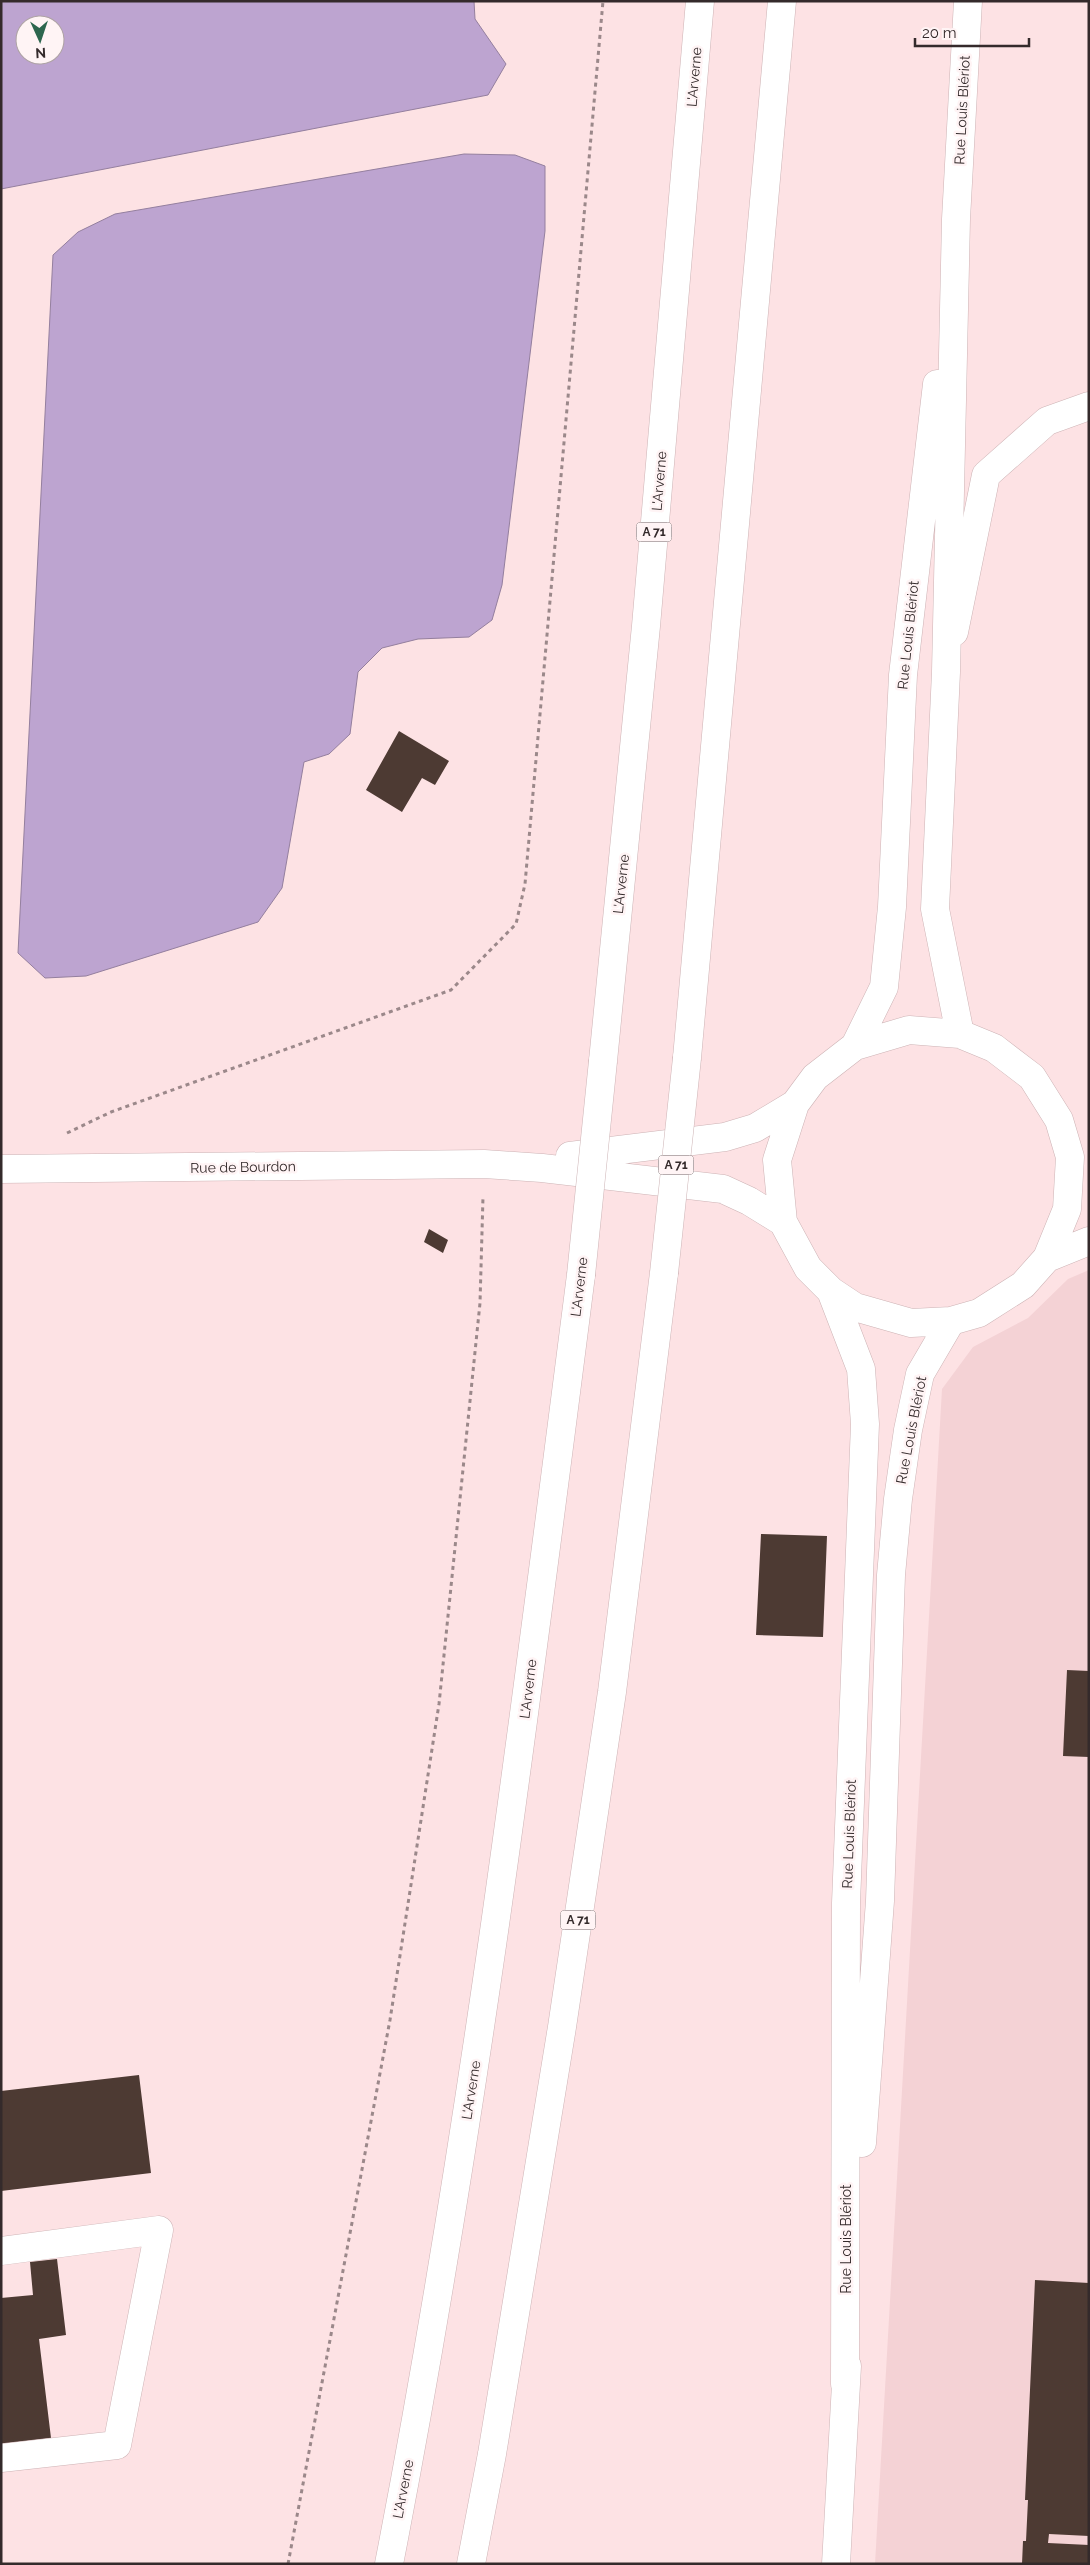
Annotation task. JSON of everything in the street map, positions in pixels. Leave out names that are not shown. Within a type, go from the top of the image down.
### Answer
[{"type":"main road","name":"L'Arverne","points":[[389,2564],[413,2440],[484,2010],[581,1275],[646,626],[700,1]]},
{"type":"main road","name":"A 71","points":[[472,2564],[564,2017],[612,1692],[664,1273],[687,1058],[782,1]]},
{"type":"main road","name":"Rue Louis Blériot","points":[[960,1034],[935,909],[946,672],[956,219],[968,1]]},
{"type":"main road","name":"Rue Louis Blériot","points":[[855,1046],[884,986],[892,907],[903,675],[956,219]]},
{"type":"main road","points":[[946,672],[986,475],[1047,421],[1089,406]]},
{"type":"main road","points":[[908,1030],[960,1034],[994,1048],[1032,1077],[1059,1120],[1079,1160],[1067,1209],[1047,1258],[1023,1285],[979,1313],[951,1321],[911,1323],[855,1307],[830,1291],[808,1268],[783,1222],[777,1160],[795,1104],[815,1077],[855,1046],[908,1030]]},
{"type":"main road","name":"Rue de Bourdon","points":[[484,1164],[630,1150],[725,1137],[755,1128],[795,1104]]},
{"type":"main road","name":"Rue de Bourdon","points":[[1,1169],[484,1164],[542,1168],[723,1189],[749,1201],[783,1222]]},
{"type":"main road","points":[[1047,1258],[1089,1241]]},
{"type":"main road","name":"Rue Louis Blériot","points":[[830,1291],[861,1369],[865,1424],[846,1903],[845,2384]]},
{"type":"main road","name":"Rue Louis Blériot","points":[[836,2564],[845,2384],[880,1902],[892,1575],[898,1499],[908,1430],[920,1374],[951,1321]]},
{"type":"main road","points":[[1,2251],[159,2230],[118,2445],[1,2458]]},
{"type":"path","points":[[60,1137],[111,1112],[451,990],[516,924],[525,884],[603,1]]},
{"type":"path","points":[[288,2564],[390,2020],[439,1704],[480,1303],[484,1164]]},
{"type":"shaded area","points":[[1,1],[474,1],[475,19],[506,64],[488,95],[1,189]]},
{"type":"shaded area","points":[[464,154],[515,155],[545,166],[545,231],[502,585],[492,620],[469,637],[418,639],[382,648],[358,672],[350,734],[329,754],[304,762],[282,888],[258,922],[86,976],[45,978],[18,953],[53,255],[78,232],[115,214]]},
{"type":"shaded area","points":[[1089,1270],[1089,2564],[875,2564],[942,1389],[973,1347],[1028,1318],[1068,1279]]},
{"type":"building","points":[[399,731],[449,761],[435,785],[422,778],[402,812],[366,790]]},
{"type":"building","points":[[429,1229],[448,1240],[443,1253],[424,1242]]},
{"type":"building","points":[[761,1534],[827,1536],[823,1637],[756,1635]]},
{"type":"building","points":[[1067,1670],[1089,1671],[1089,1757],[1063,1756]]},
{"type":"building","points":[[139,2075],[151,2173],[1,2191],[1,2091]]},
{"type":"building","points":[[57,2259],[66,2335],[39,2339],[51,2438],[1,2444],[1,2298],[33,2295],[30,2262]]},
{"type":"building","points":[[1035,2280],[1089,2283],[1089,2536],[1049,2534],[1048,2543],[1089,2545],[1089,2564],[1022,2564],[1023,2541],[1026,2541],[1028,2500],[1025,2500]]}]
